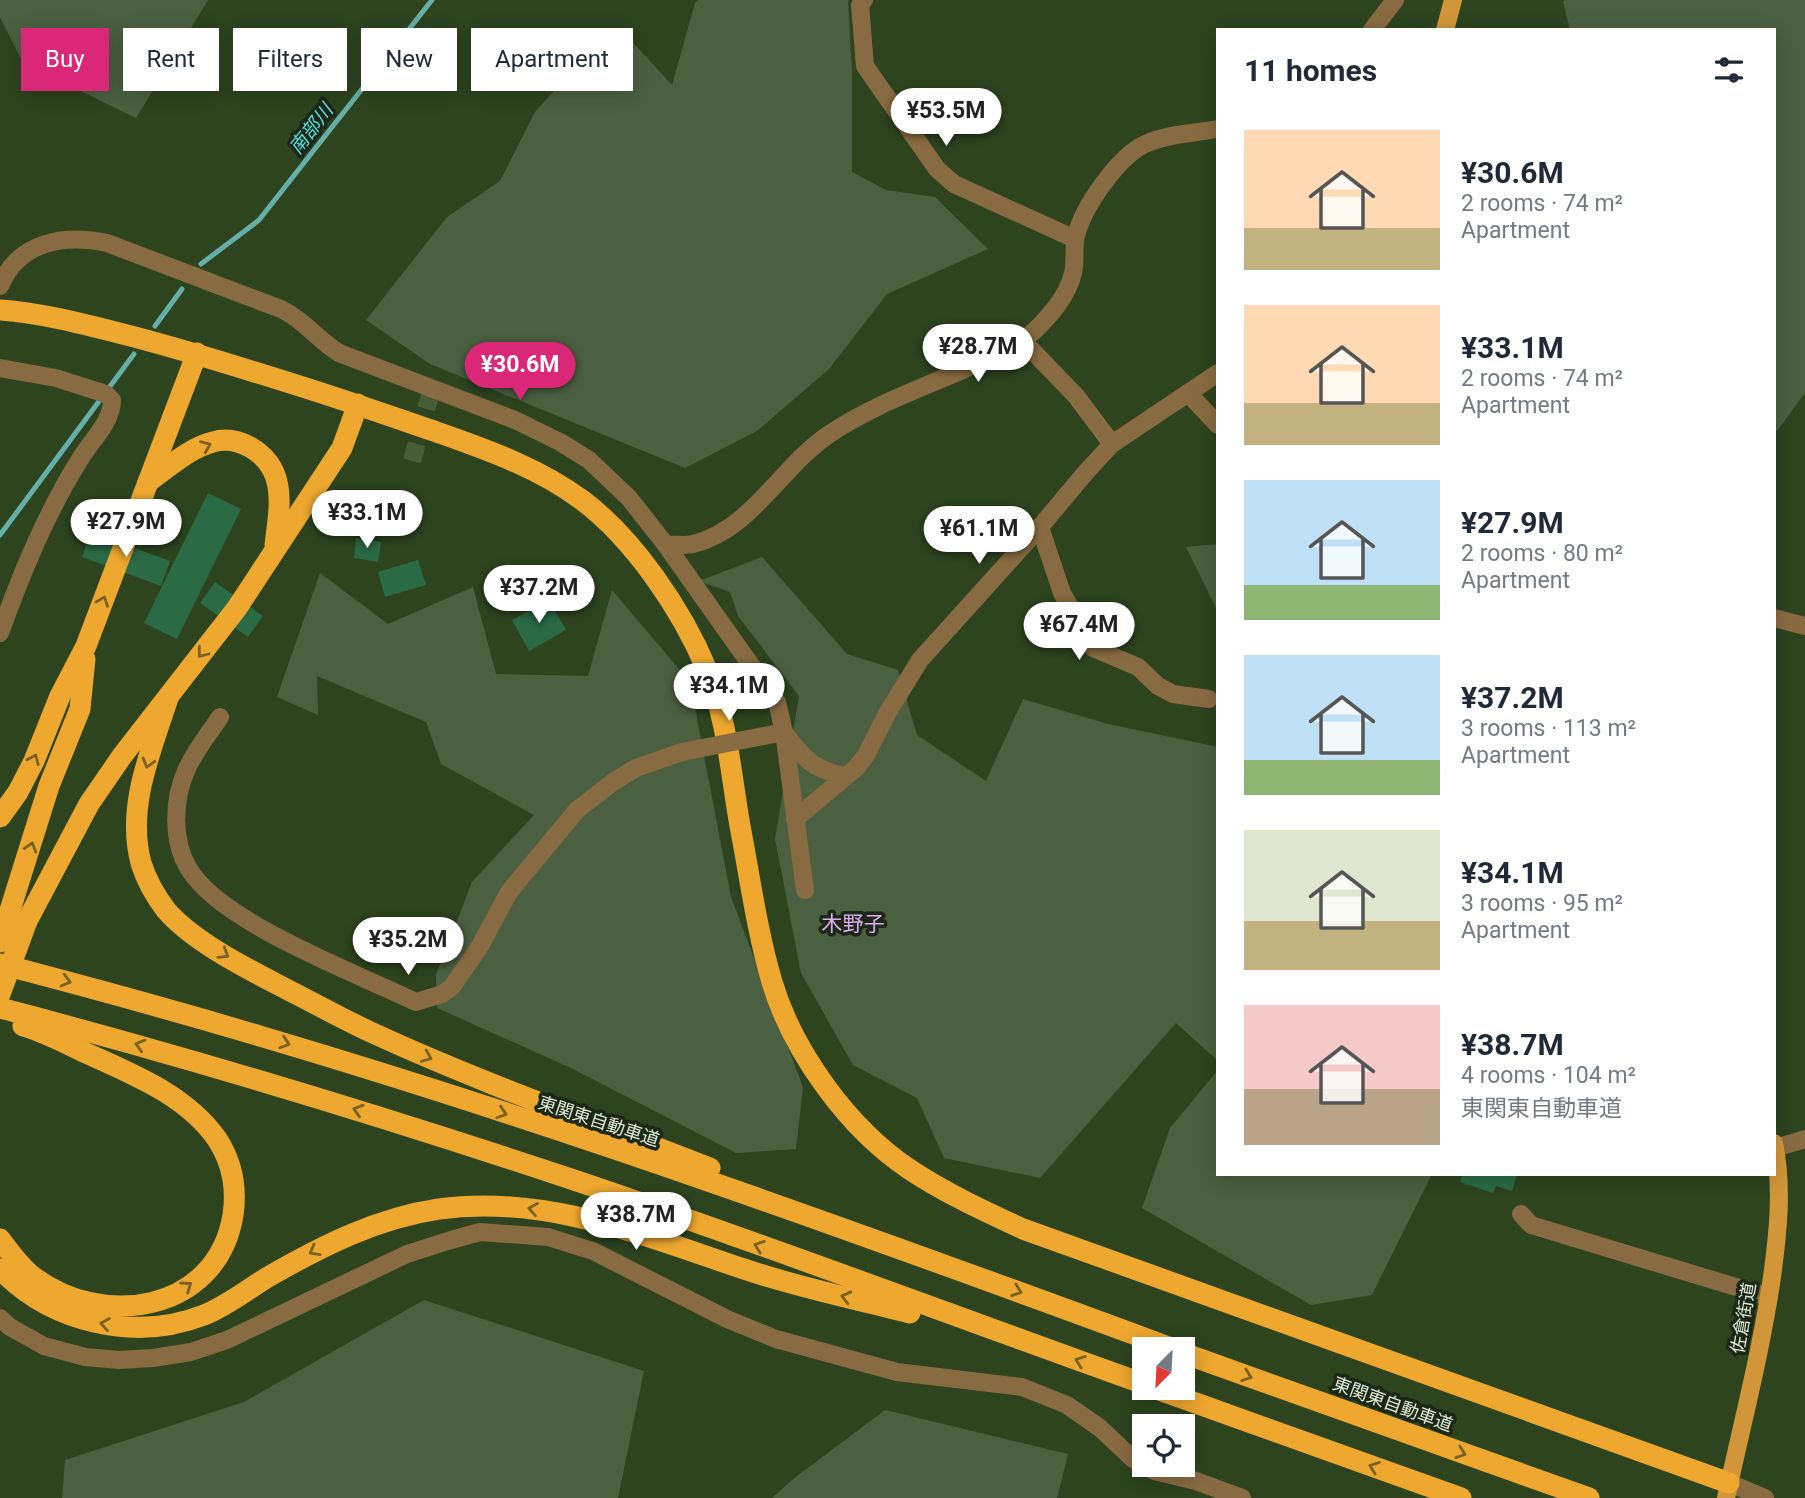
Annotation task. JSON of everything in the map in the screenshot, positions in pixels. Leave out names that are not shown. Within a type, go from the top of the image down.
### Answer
[{"type":"highway","points":[[0,310],[64,319],[197,353],[358,404],[505,456],[550,479],[585,502],[619,535],[649,570],[672,604],[708,673],[722,721],[758,925],[773,985],[792,1031],[824,1084],[862,1130],[907,1167],[963,1201],[1023,1229],[1728,1491]]},
{"type":"highway","points":[[0,817],[23,781],[60,696],[86,646],[197,353]]},
{"type":"highway","points":[[0,942],[122,756],[237,608],[275,551],[342,447],[358,404]]},
{"type":"highway","points":[[148,482],[191,452],[214,442],[236,441],[247,445],[266,459],[278,480],[280,500],[275,551]]},
{"type":"highway","points":[[0,994],[50,786],[80,709],[86,646]]},
{"type":"highway","points":[[168,698],[139,795],[136,834],[142,864],[152,888],[167,910],[187,929],[255,972],[394,1043],[990,1281]]},
{"type":"highway","name":"東関東自動車道","points":[[0,964],[265,1037],[420,1086],[621,1152],[1142,1337]]},
{"type":"highway","points":[[0,1008],[243,1075],[411,1126],[583,1183],[1132,1380]]},
{"type":"highway","points":[[0,1018],[33,1029],[139,1077],[187,1107],[204,1123],[229,1160],[235,1204],[232,1223],[215,1261],[189,1286],[163,1301],[148,1305],[112,1306],[68,1295],[31,1275],[0,1239]]},
{"type":"highway","points":[[0,1269],[16,1286],[71,1316],[132,1328],[156,1326],[205,1314],[319,1247],[384,1222],[438,1209],[525,1207],[645,1234],[787,1282],[1008,1335]]},
{"type":"highway","name":"東関東自動車道","points":[[1195,1357],[1589,1498]]},
{"type":"highway","points":[[1187,1400],[1461,1498]]},
{"type":"main road","points":[[1446,28],[1453,0]]},
{"type":"main road","name":"佐倉街道","points":[[1728,1491],[1769,1297],[1779,1201],[1776,1160]]},
{"type":"street","points":[[864,0],[860,5],[865,66],[937,169],[954,184],[1075,239]]},
{"type":"street","points":[[1374,28],[1395,0]]},
{"type":"street","points":[[666,545],[691,544],[726,530],[743,517],[807,452],[865,412],[1000,356],[1023,341],[1054,309],[1067,289],[1074,271],[1075,239],[1080,223],[1102,186],[1126,157],[1145,144],[1157,140],[1216,129]]},
{"type":"street","points":[[0,286],[16,259],[41,245],[85,238],[107,243],[281,309],[299,318],[327,346],[339,353],[515,420],[589,460],[629,498],[666,545],[777,702],[805,890]]},
{"type":"street","points":[[1023,341],[1076,396],[1112,444]]},
{"type":"street","points":[[0,368],[56,378],[106,394],[113,400],[112,411],[56,501],[19,581],[0,633]]},
{"type":"street","points":[[795,818],[857,767],[920,660],[1112,444],[1216,374]]},
{"type":"street","points":[[1188,393],[1216,423]]},
{"type":"street","points":[[1040,527],[1062,593],[1093,648],[1138,667],[1158,686],[1173,694],[1209,699]]},
{"type":"street","points":[[1776,619],[1805,626]]},
{"type":"street","points":[[220,717],[195,753],[185,773],[178,798],[176,828],[181,852],[189,870],[204,888],[227,908],[274,935],[416,1002],[442,994],[452,987],[480,946],[509,892],[578,810],[613,782],[636,768],[682,752],[783,732]]},
{"type":"street","points":[[783,732],[810,764],[825,772],[844,776]]},
{"type":"street","points":[[1776,1146],[1805,1139]]},
{"type":"street","points":[[1521,1213],[1531,1225],[1769,1297]]},
{"type":"street","points":[[0,1318],[10,1327],[44,1346],[64,1352],[119,1360],[153,1358],[191,1352],[227,1340],[407,1254],[451,1240],[480,1232],[548,1237],[593,1251],[727,1319],[776,1339],[897,1372],[1022,1387],[1067,1405],[1100,1428],[1133,1460],[1154,1471],[1196,1481],[1242,1498]]},
{"type":"street","points":[[1728,1491],[1765,1498]]},
{"type":"green space","points":[[0,0],[208,0],[191,28],[123,28],[123,91],[152,91],[136,118],[81,91],[109,91],[109,28],[21,28],[21,59],[0,17]]},
{"type":"green space","points":[[698,0],[848,0],[852,72],[852,172],[886,190],[935,197],[988,249],[887,294],[829,369],[757,431],[685,468],[430,364],[366,320],[447,217],[500,181],[535,112],[554,91],[633,91],[633,43],[672,85]]},
{"type":"green space","points":[[1805,0],[1805,393],[1777,431],[1776,28],[1570,28],[1563,1]]},
{"type":"green space","points":[[1216,544],[1216,608],[1186,547]]},
{"type":"green space","points":[[762,557],[847,654],[898,670],[917,735],[986,781],[1023,699],[1108,724],[1216,747],[1216,1059],[1176,1023],[1040,1178],[944,1158],[917,1098],[853,1065],[801,973],[775,839],[799,696],[738,616],[730,592],[699,581]]},
{"type":"green space","points":[[320,573],[388,624],[473,587],[496,674],[588,676],[612,590],[690,682],[731,897],[803,1087],[796,1149],[736,1153],[573,1069],[437,1008],[436,975],[472,882],[534,815],[441,764],[426,722],[317,676],[318,715],[277,697]]},
{"type":"green space","points":[[1216,1072],[1216,1176],[1431,1176],[1372,1295],[1311,1305],[1142,1208],[1170,1128]]},
{"type":"green space","points":[[424,1300],[644,1371],[618,1498],[62,1498],[65,1460],[244,1402]]},
{"type":"green space","points":[[885,1410],[1068,1454],[1057,1498],[772,1498]]},
{"type":"building","points":[[208,493],[241,509],[177,639],[144,623]]},
{"type":"building","points":[[91,532],[170,561],[161,586],[82,557]]},
{"type":"building","points":[[356,538],[381,542],[378,562],[354,558]]},
{"type":"building","points":[[418,560],[426,585],[385,597],[378,572]]},
{"type":"building","points":[[215,582],[263,616],[248,637],[200,603]]},
{"type":"building","points":[[549,600],[566,630],[529,651],[512,620]]},
{"type":"building","points":[[1462,1176],[1516,1176],[1512,1191],[1496,1186],[1493,1193],[1460,1182]]},
{"type":"waterway","name":"南部川","points":[[201,264],[259,220],[432,0]]},
{"type":"waterway","name":"南部川","points":[[155,326],[182,289]]},
{"type":"waterway","name":"南部川","points":[[0,535],[134,354]]},
{"type":"tunnel","points":[[412,461],[432,388]]},
{"type":"district","name":"木野子","points":[[853,924]]}]
